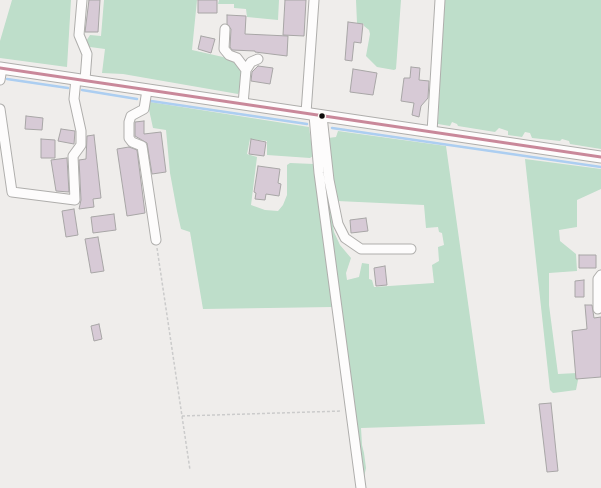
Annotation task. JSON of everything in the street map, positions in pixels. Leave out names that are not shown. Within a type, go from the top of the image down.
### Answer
[{"type":"street","points":[[0,109],[12,192],[75,200],[73,156],[81,146],[81,131],[74,99],[87,54],[79,36],[82,0]]},
{"type":"street","points":[[314,0],[314,115],[319,173],[360,488]]},
{"type":"street","points":[[432,132],[440,0]]},
{"type":"street","points":[[225,29],[224,49],[229,55],[237,58],[246,70]]},
{"type":"street","points":[[243,104],[246,70],[251,62],[258,59]]},
{"type":"street","points":[[0,80],[1,68],[601,157]]},
{"type":"street","points":[[147,90],[144,109],[131,116],[129,122],[129,138],[132,142],[142,146],[156,240]]},
{"type":"street","points":[[314,115],[338,224],[345,238],[361,249],[410,249]]},
{"type":"street","points":[[598,309],[598,280],[601,275]]},
{"type":"path","points":[[156,240],[190,470]]},
{"type":"path","points":[[182,416],[350,411]]},
{"type":"green space","points":[[12,0],[71,0],[67,67],[0,58],[0,41]]},
{"type":"green space","points":[[104,0],[197,0],[192,50],[223,57],[237,62],[242,73],[241,88],[238,94],[123,74],[102,73],[105,49],[90,47],[85,43],[90,35],[101,36]]},
{"type":"green space","points":[[219,0],[279,0],[278,20],[247,17],[246,9],[234,8],[234,4],[218,4]]},
{"type":"green space","points":[[356,0],[401,0],[396,69],[394,70],[377,67],[366,56],[370,34],[369,30],[364,26],[364,24],[357,23]]},
{"type":"green space","points":[[443,0],[601,0],[601,149],[570,144],[569,141],[562,139],[560,141],[532,138],[530,133],[525,132],[522,137],[508,135],[508,131],[499,128],[495,132],[458,126],[452,122],[450,126],[438,124]]},
{"type":"green space","points":[[150,102],[309,127],[313,156],[310,158],[267,155],[267,141],[250,139],[247,154],[257,157],[251,205],[265,210],[278,211],[283,205],[287,195],[287,165],[290,163],[314,164],[333,307],[203,309],[190,232],[181,229],[177,211],[170,173],[166,130],[153,128],[148,105]]},
{"type":"green space","points":[[338,131],[446,146],[485,424],[361,428],[366,468],[363,482],[324,196],[328,195],[334,232],[340,245],[351,258],[346,273],[347,280],[359,277],[362,263],[369,264],[369,279],[372,280],[374,287],[434,283],[432,265],[439,261],[438,247],[444,245],[442,233],[439,232],[438,227],[426,228],[424,205],[337,201],[328,138],[336,137]]},
{"type":"green space","points":[[525,159],[601,169],[601,189],[577,200],[577,227],[559,230],[560,241],[576,254],[577,271],[549,273],[549,305],[558,374],[577,373],[578,380],[576,390],[553,393],[550,390]]},
{"type":"building","points":[[89,0],[100,0],[98,32],[85,32]]},
{"type":"building","points":[[198,0],[217,0],[217,13],[198,13]]},
{"type":"building","points":[[285,0],[306,0],[304,36],[283,35]]},
{"type":"building","points":[[227,15],[246,16],[245,34],[288,36],[287,56],[255,51],[232,50],[230,47],[231,29],[227,24]]},
{"type":"building","points":[[348,22],[363,24],[361,43],[354,42],[352,61],[345,60]]},
{"type":"building","points":[[201,36],[215,39],[211,53],[198,49]]},
{"type":"building","points":[[258,66],[273,68],[270,84],[251,81],[252,72]]},
{"type":"building","points":[[411,67],[420,68],[419,80],[429,81],[428,98],[421,106],[419,117],[412,115],[414,103],[401,101],[404,78],[410,78]]},
{"type":"building","points":[[353,69],[377,73],[373,95],[350,92]]},
{"type":"building","points":[[26,116],[43,118],[42,130],[25,129]]},
{"type":"building","points":[[144,121],[144,134],[161,132],[166,172],[152,174],[147,143],[135,136],[135,122]]},
{"type":"building","points":[[61,129],[75,131],[74,144],[58,141]]},
{"type":"building","points":[[94,135],[101,198],[93,199],[94,207],[79,209],[81,200],[79,160],[86,159],[87,136]]},
{"type":"building","points":[[41,139],[55,140],[55,158],[41,158]]},
{"type":"building","points":[[251,139],[266,142],[264,156],[249,154]]},
{"type":"building","points":[[129,147],[137,150],[145,213],[127,216],[117,149]]},
{"type":"building","points":[[67,158],[69,192],[56,191],[51,160]]},
{"type":"building","points":[[258,166],[280,169],[278,183],[281,184],[279,196],[266,194],[265,200],[255,199],[256,193],[254,192]]},
{"type":"building","points":[[74,209],[78,235],[66,237],[62,211]]},
{"type":"building","points":[[114,214],[116,230],[93,233],[91,217]]},
{"type":"building","points":[[366,218],[368,231],[351,233],[350,220]]},
{"type":"building","points":[[98,237],[104,271],[91,273],[85,239]]},
{"type":"building","points":[[579,255],[596,255],[596,268],[579,268]]},
{"type":"building","points":[[385,266],[387,285],[376,286],[374,268]]},
{"type":"building","points":[[584,280],[584,297],[575,297],[575,281]]},
{"type":"building","points":[[585,305],[592,305],[594,318],[601,317],[601,377],[576,379],[572,331],[587,329]]},
{"type":"building","points":[[99,324],[102,339],[94,341],[91,326]]},
{"type":"building","points":[[551,403],[558,471],[547,472],[539,404]]},
{"type":"waterway","points":[[7,79],[68,88]]},
{"type":"waterway","points":[[82,90],[137,99]]},
{"type":"waterway","points":[[151,101],[307,124]]},
{"type":"waterway","points":[[332,128],[601,167]]},
{"type":"transit line","points":[[0,68],[601,157]]}]
